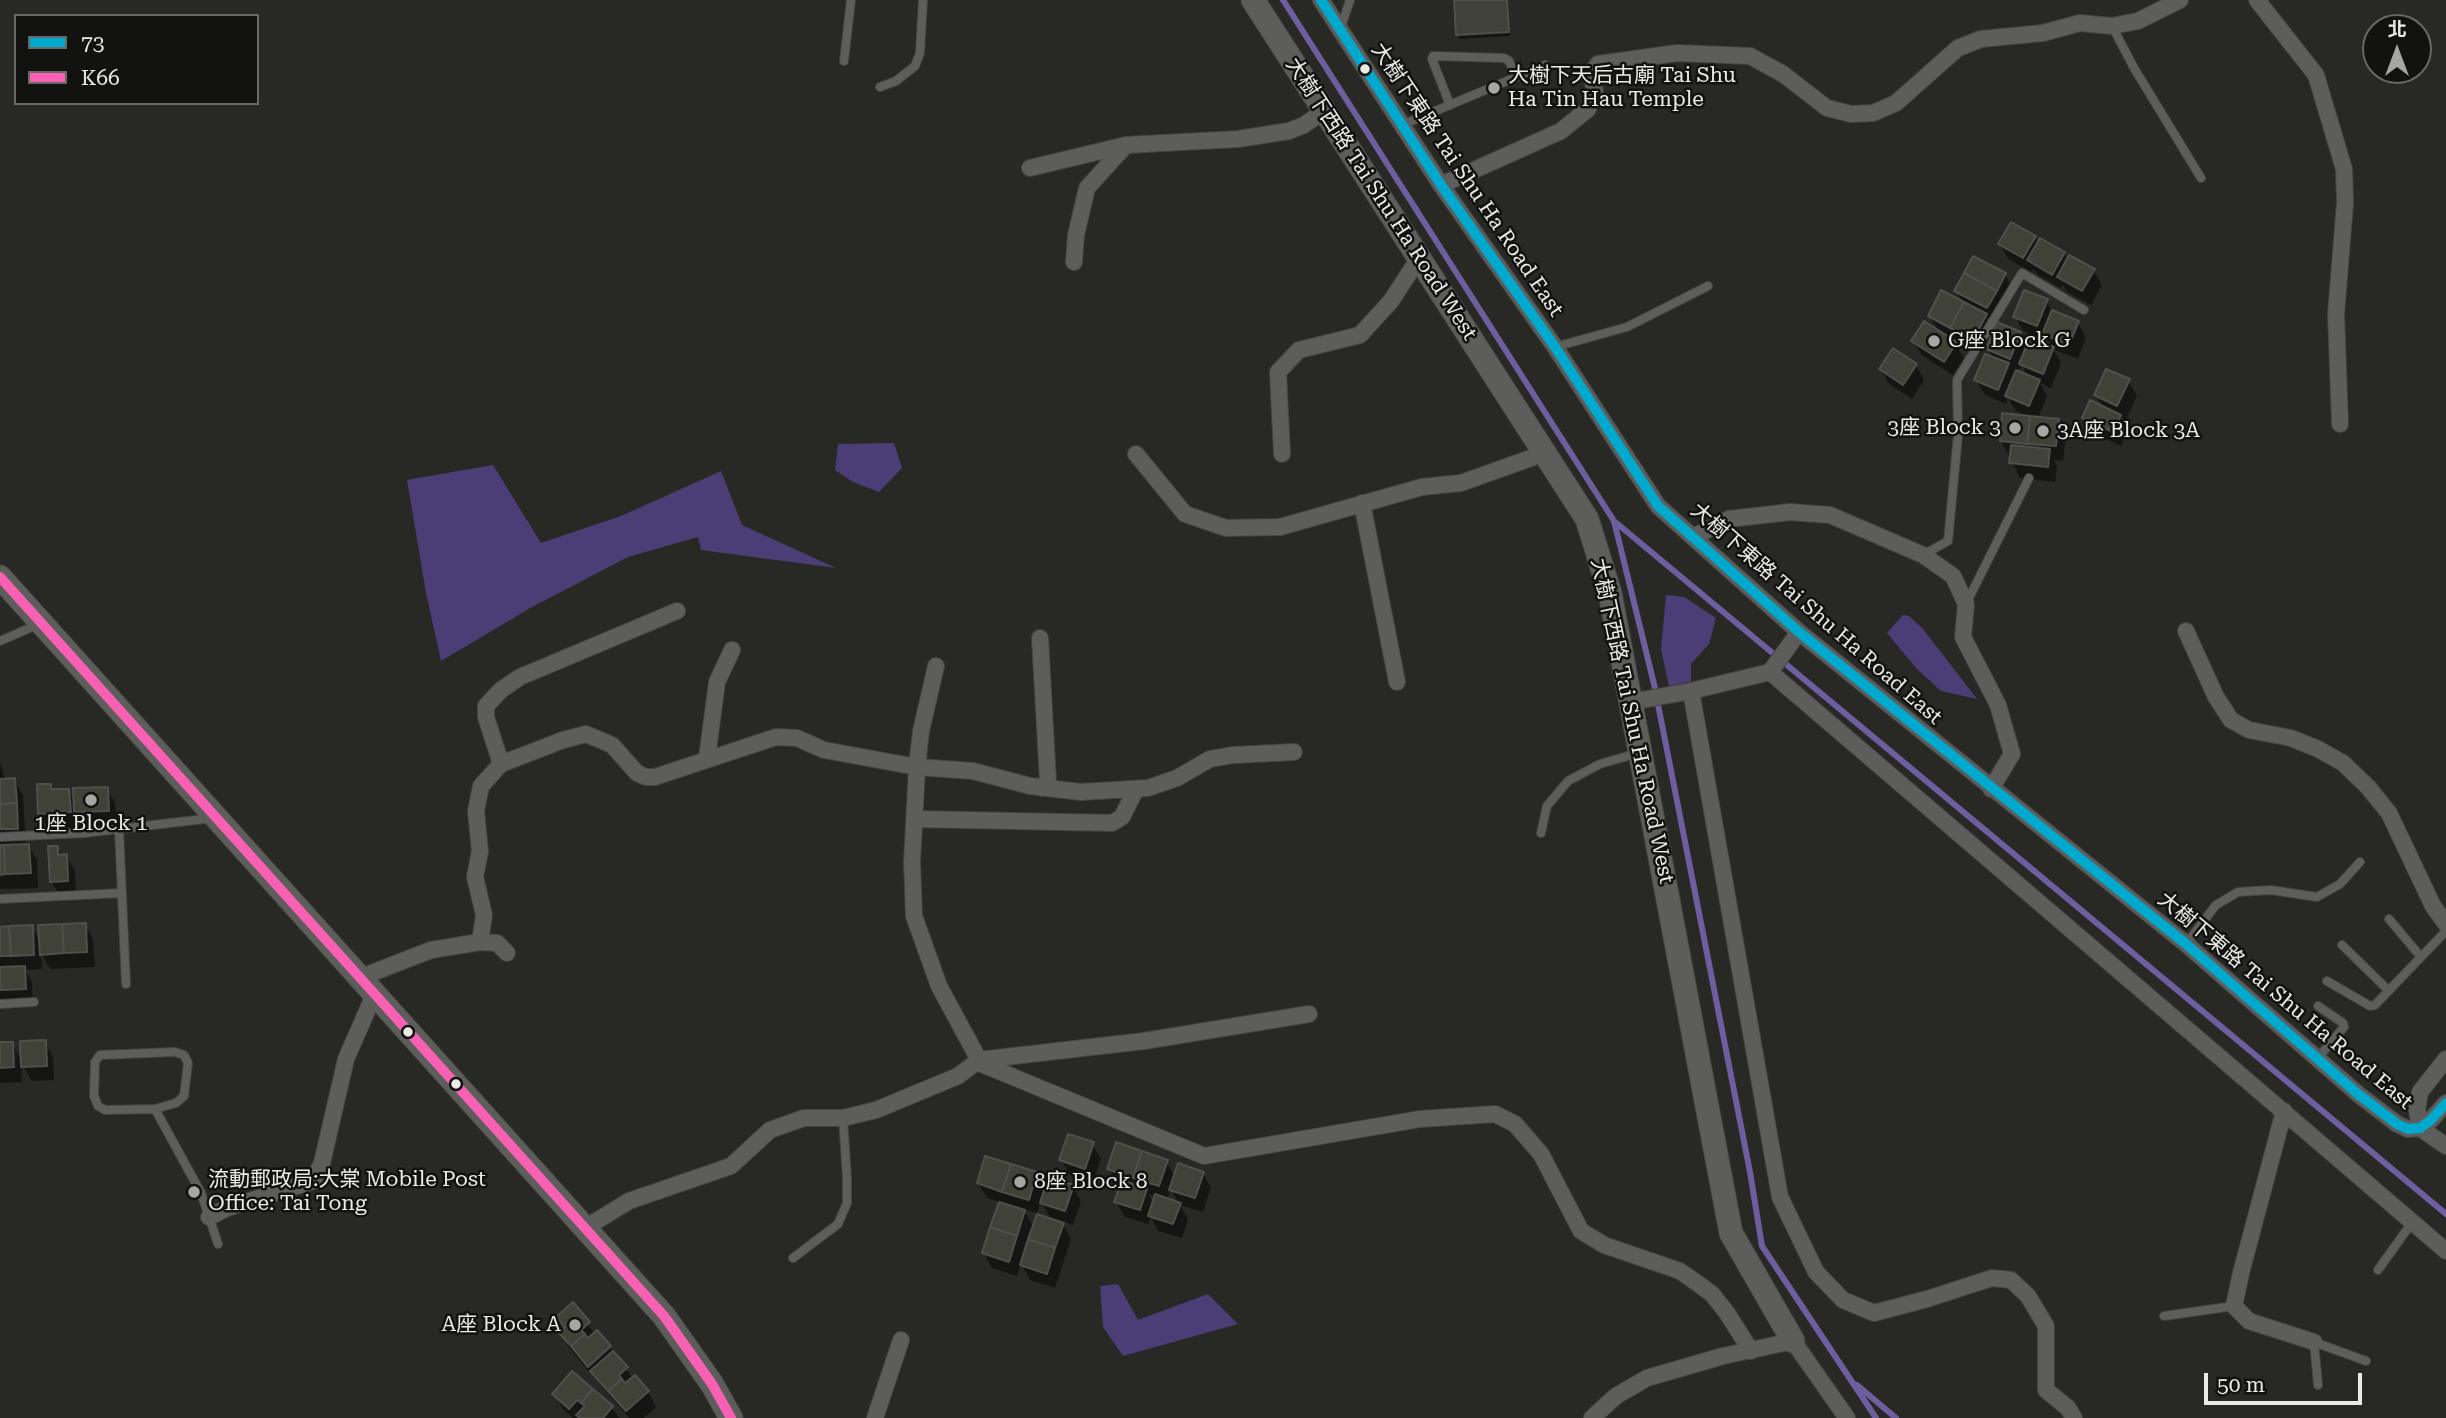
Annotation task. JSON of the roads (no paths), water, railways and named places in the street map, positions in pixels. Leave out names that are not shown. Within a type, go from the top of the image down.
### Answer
[{"type":"street","name":"大樹下西路 Tai Shu Ha Road West","points":[[1253,0],[1587,519],[1610,593],[1731,1233],[1793,1341],[1847,1418]]},
{"type":"street","name":"大樹下東路 Tai Shu Ha Road East","points":[[1321,0],[1441,185],[1555,347],[1658,506],[1796,636],[2186,944],[2397,1125],[2408,1129],[2420,1128],[2446,1146]]},
{"type":"street","points":[[1441,185],[1560,131],[1588,109],[1595,92],[1591,74],[1598,64],[1677,53],[1750,56],[1783,74],[1827,108],[1851,114],[1873,113],[1896,103],[1958,48],[1981,39],[2043,33],[2080,23],[2112,26],[2138,21],[2160,5],[2180,0]]},
{"type":"street","points":[[2257,0],[2316,75],[2344,169],[2345,203],[2336,314],[2340,424]]},
{"type":"street","points":[[1030,168],[1126,145],[1238,139],[1289,131],[1304,125],[1324,111]]},
{"type":"street","points":[[1074,262],[1076,235],[1087,188],[1126,145]]},
{"type":"street","points":[[1282,454],[1278,372],[1299,350],[1360,335],[1391,300],[1419,258]]},
{"type":"street","points":[[1136,454],[1185,514],[1226,528],[1280,527],[1422,487],[1461,483],[1545,453]]},
{"type":"street","points":[[1362,503],[1397,682]]},
{"type":"street","points":[[1693,537],[1729,519],[1790,512],[1830,516],[1923,555],[1953,576],[1966,604],[1963,637],[1998,705],[2012,754],[1991,789]]},
{"type":"street","points":[[0,577],[664,1316],[712,1384],[731,1418]]},
{"type":"street","points":[[500,764],[486,717],[486,706],[501,690],[520,677],[677,611]]},
{"type":"street","points":[[2186,631],[2216,697],[2231,720],[2249,730],[2291,738],[2318,749],[2343,763],[2368,787],[2389,813],[2433,906],[2446,924]]},
{"type":"street","points":[[1631,702],[1691,691],[1773,668],[1796,636]]},
{"type":"street","points":[[1040,638],[1048,781],[1042,788]]},
{"type":"street","points":[[707,758],[717,682],[732,650]]},
{"type":"street","points":[[936,666],[921,731],[917,768],[912,862],[914,916],[939,986],[978,1061],[1204,1156],[1420,1119],[1495,1114],[1515,1124],[1541,1154],[1581,1231],[1604,1245],[1680,1271],[1698,1283],[1712,1294],[1727,1313],[1751,1351]]},
{"type":"street","points":[[1773,668],[2446,1251]]},
{"type":"street","points":[[1691,691],[1780,1197],[1816,1272],[1843,1300],[1874,1313],[1992,1278],[2011,1280],[2028,1296],[2046,1325],[2046,1390],[2068,1408],[2074,1418]]},
{"type":"street","points":[[480,942],[484,915],[475,877],[480,851],[475,811],[481,786],[500,764],[586,734],[612,745],[637,773],[646,776],[655,776],[776,737],[797,738],[824,750],[917,768],[973,771],[1042,788],[1081,792],[1136,789],[1163,784],[1210,760],[1244,754],[1293,752]]},
{"type":"street","points":[[915,819],[1112,823],[1122,817],[1136,789]]},
{"type":"street","points":[[209,1217],[227,1208],[313,1181],[322,1163],[366,986],[431,950],[480,942],[497,943],[507,953]]},
{"type":"street","points":[[585,1228],[629,1201],[731,1166],[770,1130],[804,1118],[842,1118],[876,1110],[958,1076],[978,1061],[1144,1041],[1309,1014]]},
{"type":"street","points":[[2446,1059],[2420,1092],[2417,1110],[2420,1128],[2446,1103]]},
{"type":"street","points":[[2284,1111],[2234,1306],[2249,1321],[2314,1342]]},
{"type":"street","points":[[875,1418],[901,1340]]},
{"type":"street","points":[[1592,1418],[1616,1396],[1647,1378],[1723,1356],[1793,1341]]},
{"type":"lane","points":[[844,61],[851,0]]},
{"type":"lane","points":[[880,87],[896,81],[915,66],[920,53],[923,0]]},
{"type":"lane","points":[[1340,30],[1350,0]]},
{"type":"lane","points":[[2112,26],[2134,68],[2201,178]]},
{"type":"lane","points":[[1450,105],[1432,59],[1433,55],[1504,58],[1509,61],[1516,76]]},
{"type":"lane","points":[[1402,125],[1545,65]]},
{"type":"lane","points":[[1923,555],[1948,541],[1958,435],[1957,380],[2022,273],[2084,310]]},
{"type":"lane","points":[[1555,347],[1627,327],[1708,285]]},
{"type":"lane","points":[[1966,604],[2029,478]]},
{"type":"lane","points":[[0,641],[41,623]]},
{"type":"lane","points":[[1541,833],[1547,806],[1568,781],[1600,764],[1640,752]]},
{"type":"lane","points":[[0,837],[119,829],[215,817]]},
{"type":"lane","points":[[119,829],[126,984]]},
{"type":"lane","points":[[2186,944],[2216,905],[2238,892],[2272,890],[2317,897],[2340,884],[2360,862]]},
{"type":"lane","points":[[0,899],[122,893]]},
{"type":"lane","points":[[2389,919],[2421,957]]},
{"type":"lane","points":[[2327,981],[2370,1006],[2379,1003],[2446,931]]},
{"type":"lane","points":[[2343,946],[2389,991]]},
{"type":"lane","points":[[0,1004],[34,1002]]},
{"type":"lane","points":[[2317,1059],[2344,1027],[2343,1023],[2318,1006]]},
{"type":"lane","points":[[175,1052],[184,1055],[188,1063],[184,1096],[176,1102],[155,1109],[105,1110],[98,1106],[94,1096],[94,1073],[95,1062],[100,1055],[175,1052]]},
{"type":"lane","points":[[155,1109],[201,1193],[218,1244]]},
{"type":"lane","points":[[793,1258],[838,1224],[847,1203],[842,1118]]},
{"type":"lane","points":[[2378,1270],[2413,1221]]},
{"type":"lane","points":[[2164,1317],[2234,1306]]},
{"type":"lane","points":[[2318,1385],[2314,1342],[2366,1362]]},
{"type":"waterway","points":[[1283,0],[1614,521],[1654,684],[1750,1172],[1762,1246],[1876,1418]]},
{"type":"waterway","points":[[1614,521],[2446,1214]]},
{"type":"waterway","points":[[1857,1385],[1896,1418]]},
{"type":"place","name":"大樹下天后古廟 Tai Shu Ha Tin Hau Temple","points":[[1494,88]]},
{"type":"place","name":"G座 Block G","points":[[1934,341]]},
{"type":"place","name":"3座 Block 3","points":[[2015,428]]},
{"type":"place","name":"3A座 Block 3A","points":[[2043,431]]},
{"type":"place","name":"1座 Block 1","points":[[91,800]]},
{"type":"place","name":"8座 Block 8","points":[[1020,1182]]},
{"type":"place","name":"流動郵政局:大棠 Mobile Post Office: Tai Tong","points":[[194,1192]]},
{"type":"place","name":"A座 Block A","points":[[575,1325]]}]
